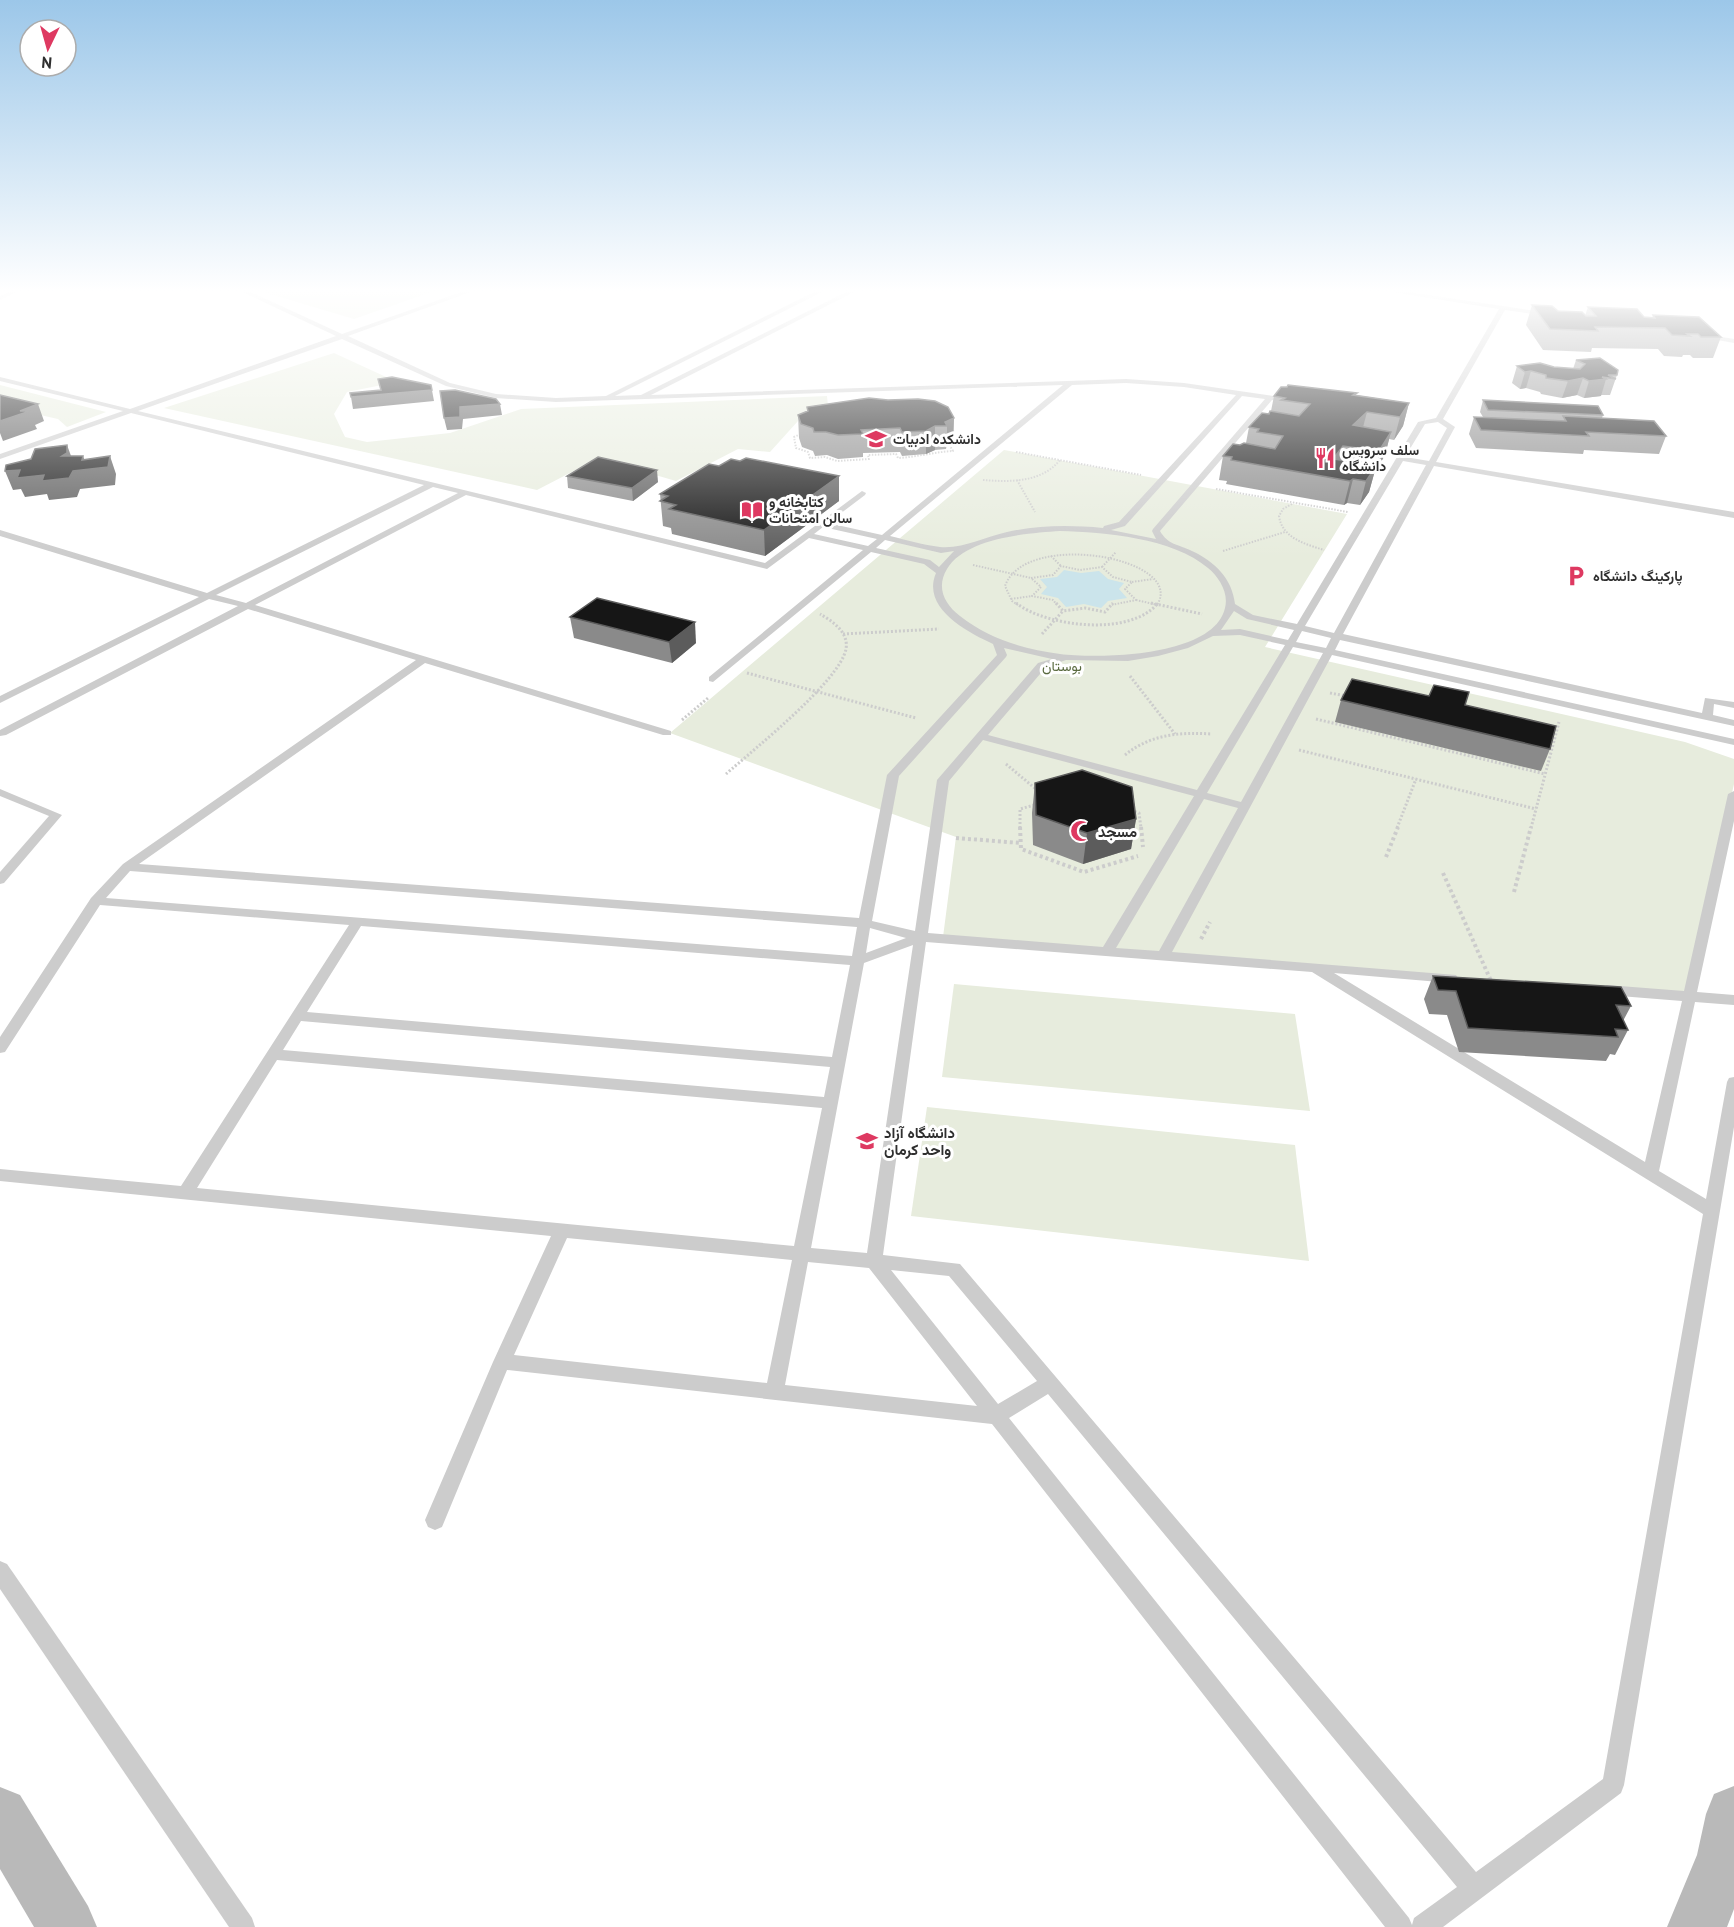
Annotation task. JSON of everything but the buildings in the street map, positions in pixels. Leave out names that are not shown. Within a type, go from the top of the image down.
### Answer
[{"type":"street","points":[[1697,1927],[1726,1856],[1734,1814]]},
{"type":"street","points":[[0,1815],[66,1927]]},
{"type":"lane","points":[[0,379],[767,566],[862,493]]},
{"type":"lane","points":[[0,457],[220,379]]},
{"type":"lane","points":[[434,379],[470,391],[525,399],[1150,382],[1303,403]]},
{"type":"lane","points":[[605,398],[643,379]]},
{"type":"lane","points":[[640,397],[676,379]]},
{"type":"lane","points":[[1439,420],[1462,379]]},
{"type":"lane","points":[[714,679],[1070,383]]},
{"type":"lane","points":[[1101,530],[1122,524],[1241,393]]},
{"type":"lane","points":[[1163,543],[1156,531],[1270,398]]},
{"type":"lane","points":[[1418,421],[1439,420],[1451,427]]},
{"type":"lane","points":[[1418,421],[1451,427]]},
{"type":"lane","points":[[1107,952],[1400,458],[1418,421]]},
{"type":"lane","points":[[1163,956],[1451,427]]},
{"type":"lane","points":[[1400,458],[1734,515]]},
{"type":"lane","points":[[0,700],[432,484]]},
{"type":"lane","points":[[1,734],[466,492]]},
{"type":"lane","points":[[822,524],[941,550],[966,548]]},
{"type":"lane","points":[[1060,528],[1118,532],[1163,543],[1187,552],[1214,570],[1226,584],[1231,598],[1231,605],[1225,620],[1211,633],[1179,648],[1150,655],[1110,659],[1067,657],[998,642],[964,625],[949,612],[938,592],[940,572],[950,559],[966,548],[996,537],[1020,531],[1060,528]]},
{"type":"lane","points":[[0,533],[667,733]]},
{"type":"lane","points":[[807,535],[927,562],[940,572]]},
{"type":"lane","points":[[1231,605],[1250,617],[1734,723]]},
{"type":"lane","points":[[1211,633],[1240,632],[1734,742]]},
{"type":"lane","points":[[775,1391],[893,775],[1002,656],[998,642]]},
{"type":"lane","points":[[1067,657],[1042,664],[943,780],[874,1261],[1400,1927]]},
{"type":"lane","points":[[0,1048],[96,901],[127,867],[424,659]]},
{"type":"lane","points":[[1707,717],[1709,700],[1734,705]]},
{"type":"lane","points":[[981,736],[1244,806]]},
{"type":"lane","points":[[0,792],[56,815],[0,880]]},
{"type":"lane","points":[[1650,1173],[1734,794]]},
{"type":"lane","points":[[127,867],[865,923],[920,937],[1491,981]]},
{"type":"lane","points":[[96,901],[857,961],[920,937]]},
{"type":"lane","points":[[185,1193],[357,922]]},
{"type":"lane","points":[[1315,968],[1712,1211]]},
{"type":"lane","points":[[1596,989],[1734,1000]]},
{"type":"lane","points":[[297,1016],[838,1063]]},
{"type":"lane","points":[[273,1054],[830,1103]]},
{"type":"lane","points":[[1423,1927],[1613,1785],[1734,1082]]},
{"type":"lane","points":[[0,1175],[954,1269],[1474,1888]]},
{"type":"lane","points":[[435,1520],[502,1362],[562,1230]]},
{"type":"lane","points":[[502,1362],[995,1416],[1049,1383]]},
{"type":"lane","points":[[0,1571],[243,1927]]},
{"type":"path","points":[[868,418],[889,421],[919,419],[939,422],[940,425],[952,429],[959,441],[950,446],[953,451],[938,452],[928,456],[898,458],[896,454],[868,455],[869,459],[837,461],[825,457],[810,458],[808,452],[796,448],[794,437],[803,433],[802,429],[868,418]]},
{"type":"path","points":[[992,447],[1141,475]]},
{"type":"path","points":[[979,479],[1017,480],[1047,472],[1056,467],[1060,460]]},
{"type":"path","points":[[1017,480],[1040,520]]},
{"type":"path","points":[[1206,488],[1352,513]]},
{"type":"path","points":[[1293,504],[1283,509],[1279,516],[1279,524],[1285,532],[1302,542],[1326,551]]},
{"type":"path","points":[[1051,556],[1061,566],[1080,570],[1102,567],[1126,541],[1118,532]]},
{"type":"path","points":[[1215,553],[1285,532]]},
{"type":"path","points":[[1081,555],[1110,558],[1136,567],[1154,578],[1162,591],[1158,604],[1142,616],[1116,623],[1085,624],[1055,620],[1028,611],[1011,599],[1005,585],[1010,573],[1027,563],[1051,556],[1081,555]]},
{"type":"path","points":[[975,557],[966,564],[1031,578],[1053,574],[1061,566]]},
{"type":"path","points":[[1102,567],[1113,578],[1132,582],[1154,578]]},
{"type":"path","points":[[1031,578],[1041,587],[1032,596]]},
{"type":"path","points":[[1132,582],[1125,589],[1136,600]]},
{"type":"path","points":[[1011,599],[1032,596],[1053,600],[1063,611]]},
{"type":"path","points":[[1105,612],[1113,603],[1136,600],[1206,614],[1200,622]]},
{"type":"path","points":[[1045,654],[1036,642],[1063,611],[1084,608],[1105,612],[1116,623]]},
{"type":"path","points":[[726,774],[827,680],[844,657],[846,650],[843,634],[828,618],[813,610]]},
{"type":"path","points":[[843,634],[943,629],[934,622]]},
{"type":"path","points":[[1126,670],[1175,735]]},
{"type":"path","points":[[740,671],[926,721]]},
{"type":"path","points":[[1329,693],[1350,698]]},
{"type":"path","points":[[1514,892],[1561,713]]},
{"type":"path","points":[[1315,719],[1545,774]]},
{"type":"path","points":[[1115,772],[1123,756],[1136,746],[1154,739],[1175,735],[1213,734]]},
{"type":"path","points":[[1543,742],[1553,745]]},
{"type":"path","points":[[1299,750],[1536,809]]},
{"type":"path","points":[[1386,857],[1416,779]]},
{"type":"path","points":[[1039,803],[1020,809],[1021,849],[1084,872],[1138,856]]},
{"type":"path","points":[[1129,810],[1139,813],[1143,847]]},
{"type":"path","points":[[953,837],[1021,843]]},
{"type":"path","points":[[1443,873],[1491,981]]},
{"type":"green space","points":[[254,379],[390,379],[397,382],[347,392],[334,414],[345,437],[367,442],[450,433],[521,409],[827,396],[829,416],[798,421],[770,452],[738,449],[676,481],[621,465],[591,462],[537,490],[164,408]]},
{"type":"green space","points":[[0,385],[106,412],[67,427],[58,419],[0,406]]},
{"type":"green space","name":"بوستان","points":[[1004,450],[1347,514],[1265,647],[1685,742],[1734,759],[1734,784],[1687,995],[943,937],[956,837],[670,733]]},
{"type":"green space","points":[[954,984],[1295,1014],[1310,1111],[942,1077]]},
{"type":"green space","points":[[927,1107],[1295,1145],[1309,1261],[911,1216]]},
{"type":"water","points":[[1064,570],[1081,573],[1099,571],[1108,579],[1124,583],[1119,589],[1127,598],[1108,601],[1101,608],[1084,604],[1066,607],[1058,598],[1041,594],[1047,587],[1040,579],[1057,577]]},
{"type":"place","name":"دانشکده ادبیات","points":[[876,439]]},
{"type":"place","name":"سلف سرویس دانشگاه","points":[[1325,458]]},
{"type":"place","name":"کتابخانه و سالن امتحانات","points":[[752,510]]},
{"type":"place","name":"پارکینگ دانشگاه","points":[[1576,576]]},
{"type":"place","name":"مسجد","points":[[1081,831]]},
{"type":"place","name":"دانشگاه آزاد واحد کرمان","points":[[867,1141]]}]
